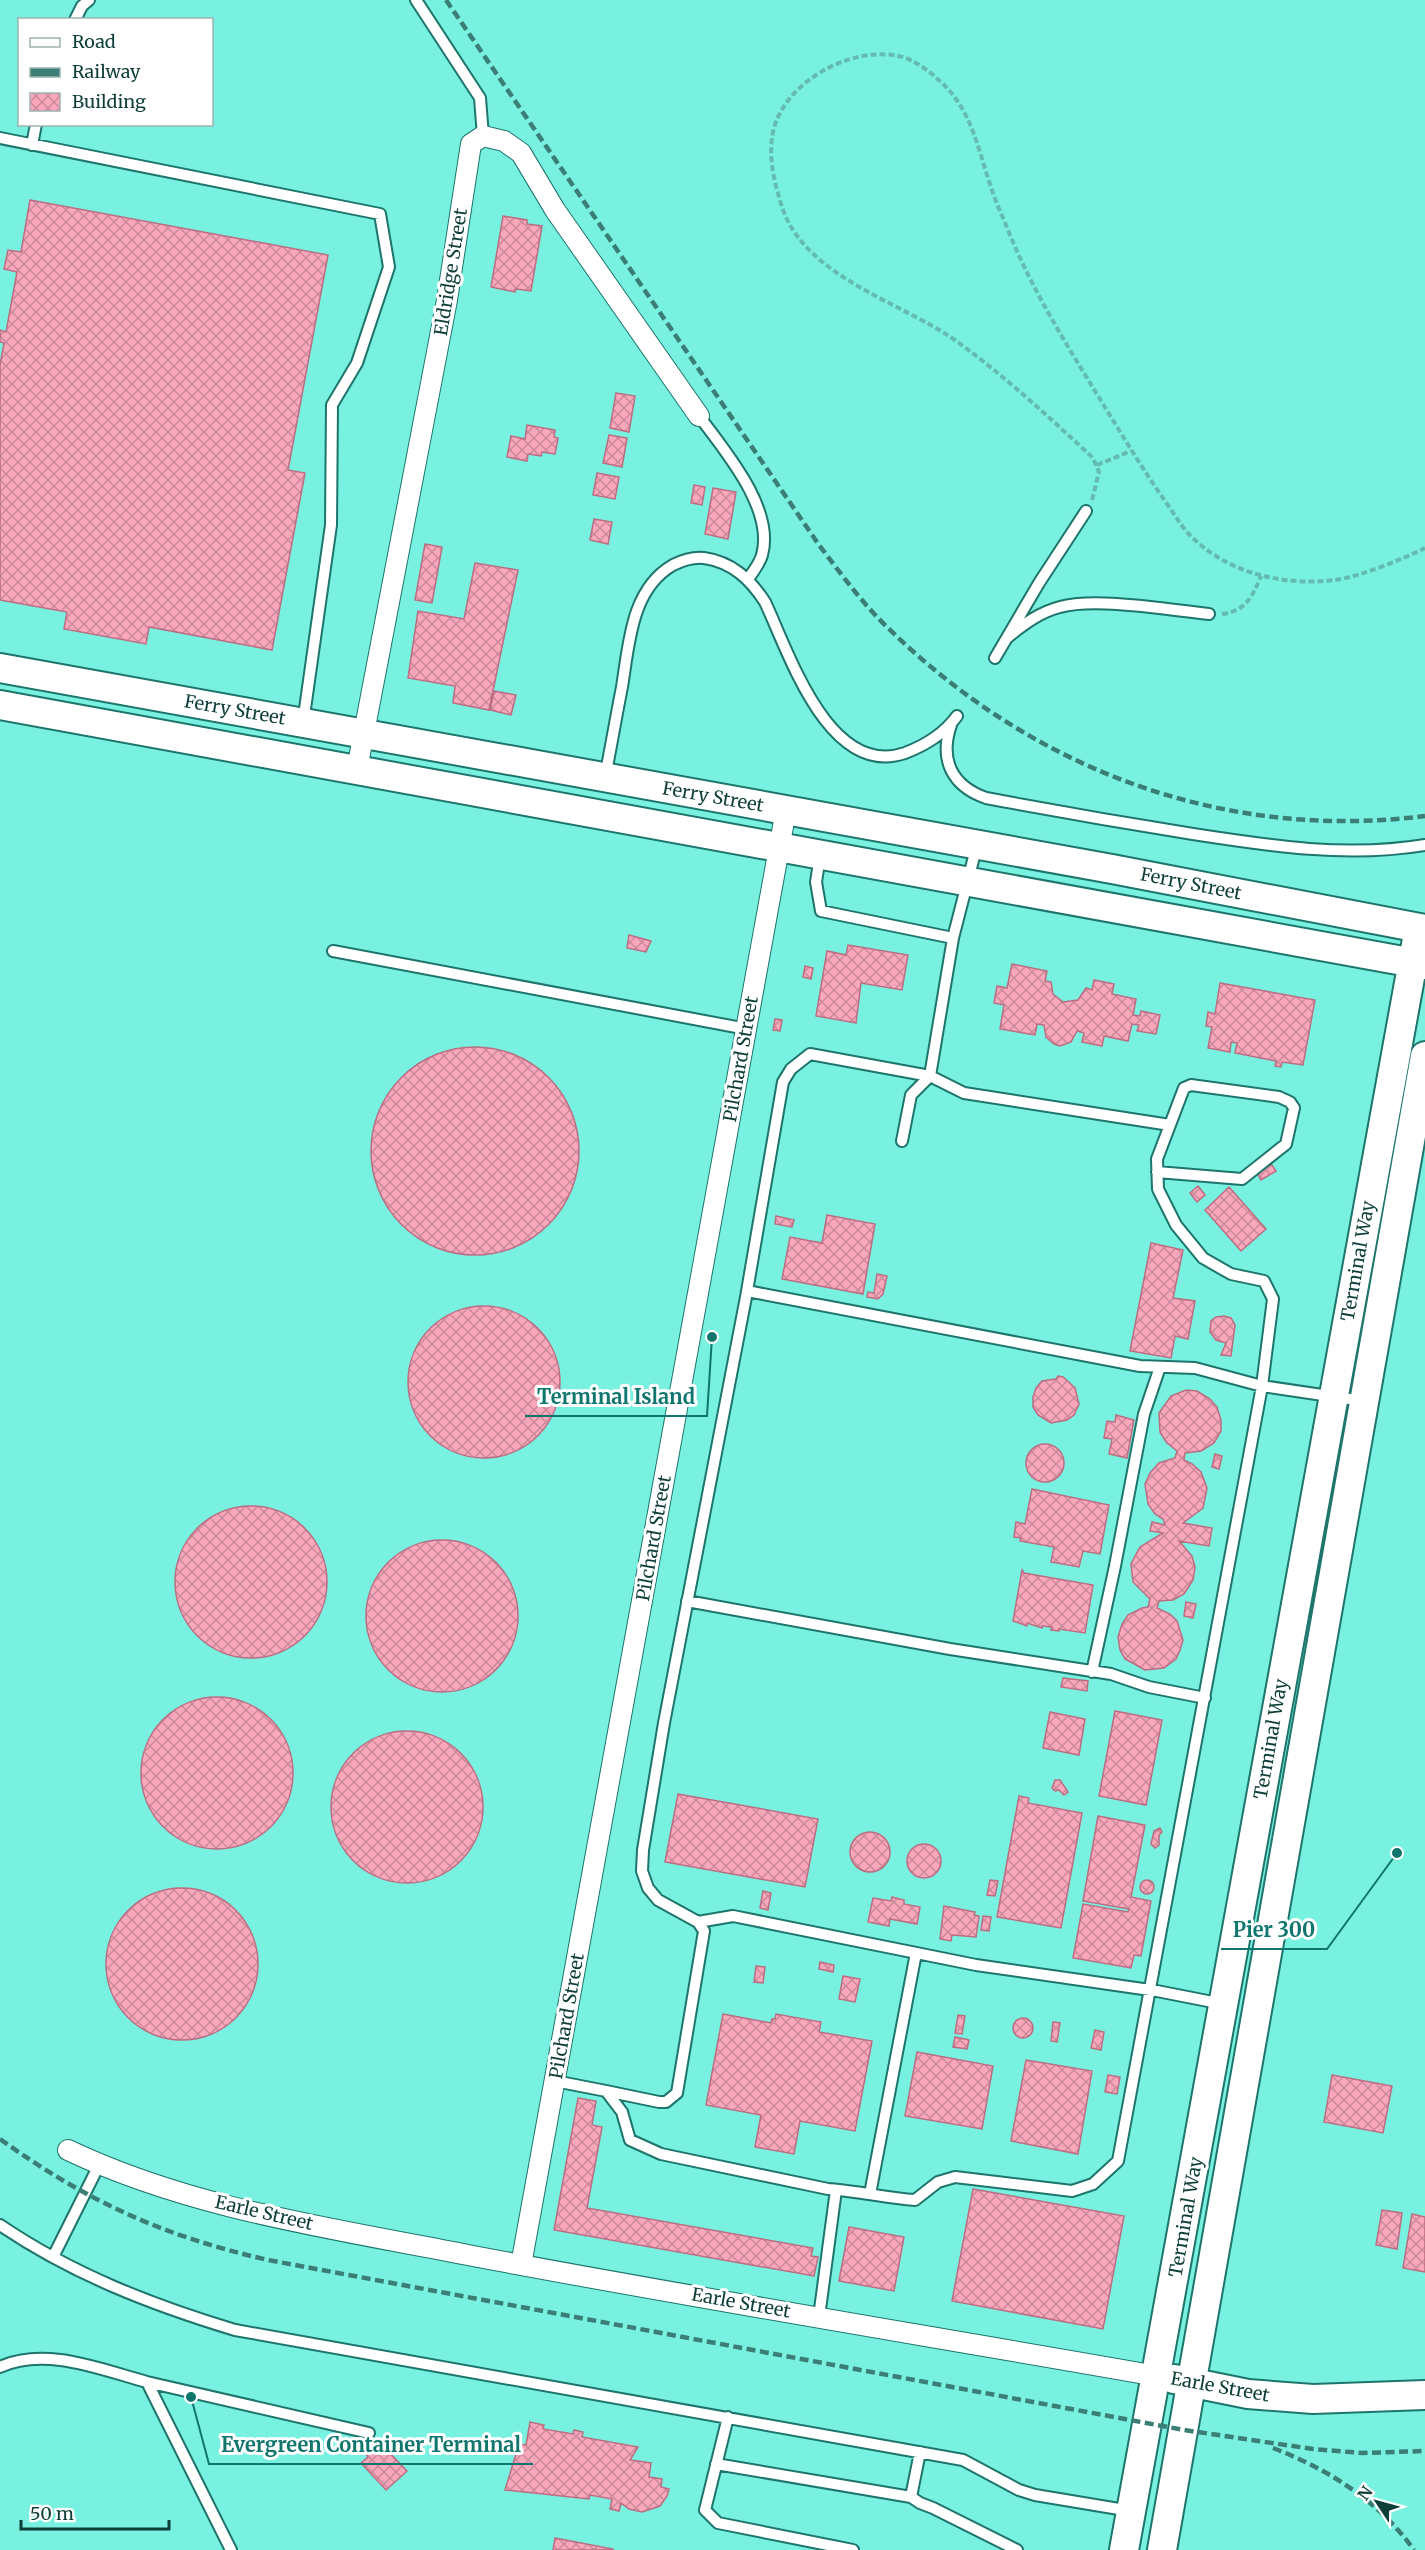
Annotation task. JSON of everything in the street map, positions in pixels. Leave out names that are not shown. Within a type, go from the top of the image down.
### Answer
[{"type":"main road","name":"Ferry Street","points":[[0,668],[1422,928]]},
{"type":"main road","name":"Ferry Street","points":[[0,705],[1418,964]]},
{"type":"main road","name":"Terminal Way","points":[[1124,2550],[1334,1397],[1418,964],[1422,928]]},
{"type":"main road","name":"Terminal Way","points":[[1162,2550],[1425,1059]]},
{"type":"main road","name":"Earle Street","points":[[1157,2376],[1248,2394],[1313,2399],[1425,2395]]},
{"type":"street","points":[[483,136],[504,141],[521,153],[555,210],[699,416]]},
{"type":"street","name":"Eldridge Street","points":[[357,769],[447,300],[471,144],[483,136]]},
{"type":"street","name":"Pilchard Street","points":[[521,2265],[786,810]]},
{"type":"street","name":"Earle Street","points":[[68,2150],[99,2165],[217,2204],[521,2265],[1157,2376]]},
{"type":"lane","points":[[76,18],[82,6],[89,0]]},
{"type":"lane","points":[[416,0],[480,98],[483,136]]},
{"type":"lane","points":[[32,145],[36,126]]},
{"type":"lane","points":[[0,138],[380,214],[389,267],[357,363],[332,405],[331,525],[303,723]]},
{"type":"lane","points":[[699,416],[747,480],[765,534],[762,557],[748,579]]},
{"type":"lane","points":[[995,658],[1039,583],[1086,512]]},
{"type":"lane","points":[[605,777],[632,628],[638,609],[654,580],[680,562],[700,558],[720,561],[748,579],[765,602],[822,719],[843,740],[873,755],[886,757],[914,749],[932,740],[954,720],[946,747],[951,770],[962,787],[986,798],[1113,821],[1305,850],[1360,850],[1425,845]]},
{"type":"lane","points":[[1008,636],[1047,611],[1075,604],[1209,614]]},
{"type":"lane","points":[[902,1141],[910,1095],[930,1076],[953,939],[977,845]]},
{"type":"lane","points":[[821,854],[816,882],[821,911],[953,939]]},
{"type":"lane","points":[[333,951],[747,1029]]},
{"type":"lane","points":[[555,2081],[659,2102],[666,2102],[677,2092],[704,1930],[698,1922],[658,1900],[648,1888],[642,1871],[643,1850],[687,1601],[747,1291],[777,1111],[783,1082],[791,1069],[810,1054],[930,1076],[964,1093],[1170,1125]]},
{"type":"lane","points":[[606,2091],[622,2112],[630,2140],[661,2154],[836,2190],[915,2200],[938,2182],[956,2176],[1072,2191],[1093,2184],[1118,2161],[1262,1386],[1273,1299],[1264,1281],[1231,1274],[1203,1258],[1176,1226],[1158,1189],[1157,1172],[1157,1159],[1184,1088],[1191,1084],[1280,1097],[1290,1102],[1294,1108],[1286,1144],[1242,1179],[1157,1172]]},
{"type":"lane","points":[[747,1291],[1140,1366],[1195,1368],[1262,1386],[1365,1401]]},
{"type":"lane","points":[[1092,1672],[1144,1414],[1160,1367]]},
{"type":"lane","points":[[687,1601],[950,1649],[1111,1674],[1149,1687],[1205,1698]]},
{"type":"lane","points":[[698,1922],[733,1917],[976,1965],[1150,1990],[1224,2004]]},
{"type":"lane","points":[[870,2194],[916,1953]]},
{"type":"lane","points":[[53,2257],[99,2165]]},
{"type":"lane","points":[[819,2317],[836,2190]]},
{"type":"lane","points":[[0,2225],[53,2257],[127,2294],[235,2330],[963,2460],[1019,2490],[1035,2495],[1131,2511]]},
{"type":"lane","points":[[0,2367],[14,2361],[52,2359],[369,2433]]},
{"type":"lane","points":[[147,2382],[231,2550]]},
{"type":"lane","points":[[728,2417],[705,2510],[718,2523],[853,2550]]},
{"type":"lane","points":[[912,2497],[920,2452]]},
{"type":"lane","points":[[716,2464],[912,2497],[1017,2550]]},
{"type":"path","points":[[1086,512],[1098,484],[1097,465],[1094,458],[1022,393],[972,352],[941,330],[861,290],[833,270],[798,236],[785,214],[774,181],[770,152],[778,117],[786,102],[803,85],[824,71],[854,58],[877,54],[899,56],[914,62],[950,92],[967,115],[992,191],[1016,250],[1078,363],[1150,482],[1190,536],[1208,551],[1234,566],[1261,576],[1289,581],[1339,580],[1425,548]]},
{"type":"path","points":[[1097,465],[1131,451]]},
{"type":"path","points":[[1209,614],[1234,613],[1245,606],[1251,600],[1261,576]]},
{"type":"shaded area","points":[[0,0],[1425,0],[1425,2550],[0,2550]]},
{"type":"building","points":[[30,200],[328,255],[288,470],[305,473],[272,650],[149,627],[146,644],[64,629],[67,612],[0,600],[0,365],[4,343],[0,342],[0,330],[6,332],[17,272],[4,269],[8,250],[21,252]]},
{"type":"building","points":[[503,216],[527,220],[527,224],[542,226],[531,291],[516,289],[515,292],[491,287]]},
{"type":"building","points":[[616,393],[635,396],[629,432],[610,428]]},
{"type":"building","points":[[527,425],[555,430],[554,437],[558,438],[555,454],[542,452],[541,456],[528,454],[527,461],[507,457],[511,436],[525,439]]},
{"type":"building","points":[[609,435],[627,438],[622,467],[603,463]]},
{"type":"building","points":[[597,473],[619,477],[615,499],[593,495]]},
{"type":"building","points":[[694,485],[705,487],[702,505],[691,503]]},
{"type":"building","points":[[713,488],[736,492],[728,539],[705,534]]},
{"type":"building","points":[[594,519],[612,522],[608,544],[590,540]]},
{"type":"building","points":[[425,544],[442,547],[432,603],[415,600]]},
{"type":"building","points":[[475,563],[518,570],[489,710],[453,703],[455,686],[408,678],[418,611],[464,619]]},
{"type":"building","points":[[494,691],[516,695],[511,715],[490,710]]},
{"type":"building","points":[[629,935],[651,941],[646,952],[627,948]]},
{"type":"building","points":[[848,945],[908,955],[902,990],[861,983],[856,1023],[816,1016],[827,951],[846,955]]},
{"type":"building","points":[[1012,964],[1047,971],[1045,981],[1051,982],[1053,994],[1063,1002],[1078,1000],[1086,988],[1092,990],[1094,980],[1114,984],[1112,994],[1136,999],[1133,1015],[1140,1016],[1141,1011],[1160,1015],[1156,1034],[1137,1031],[1139,1025],[1132,1024],[1128,1041],[1104,1036],[1102,1046],[1082,1042],[1084,1033],[1077,1031],[1071,1042],[1060,1046],[1046,1037],[1044,1025],[1037,1024],[1035,1035],[1000,1029],[1004,1005],[994,1003],[997,986],[1007,988]]},
{"type":"building","points":[[805,966],[813,968],[811,979],[803,977]]},
{"type":"building","points":[[1220,983],[1315,1000],[1303,1065],[1282,1062],[1281,1067],[1275,1066],[1276,1061],[1235,1053],[1237,1043],[1231,1042],[1230,1052],[1208,1048],[1212,1027],[1206,1026],[1208,1012],[1215,1014]]},
{"type":"building","points":[[775,1019],[782,1020],[780,1031],[773,1030]]},
{"type":"building","points":[[465,1047],[485,1047],[505,1051],[524,1059],[549,1077],[562,1093],[571,1111],[579,1141],[575,1181],[571,1191],[562,1209],[549,1225],[533,1238],[505,1251],[485,1255],[465,1255],[445,1251],[426,1243],[409,1232],[394,1217],[375,1181],[371,1161],[371,1141],[375,1121],[383,1102],[394,1085],[409,1070],[445,1051]]},
{"type":"building","points":[[1271,1164],[1276,1171],[1261,1180],[1257,1173]]},
{"type":"building","points":[[1198,1186],[1205,1195],[1197,1202],[1190,1193]]},
{"type":"building","points":[[1229,1187],[1266,1229],[1241,1251],[1205,1210]]},
{"type":"building","points":[[827,1215],[875,1224],[863,1294],[782,1279],[790,1237],[822,1243]]},
{"type":"building","points":[[776,1216],[794,1220],[792,1227],[775,1224]]},
{"type":"building","points":[[1151,1243],[1183,1250],[1173,1298],[1195,1301],[1188,1339],[1175,1336],[1171,1358],[1130,1351]]},
{"type":"building","points":[[877,1274],[887,1276],[883,1294],[878,1299],[867,1297],[868,1292],[874,1293]]},
{"type":"building","points":[[484,1306],[513,1312],[526,1319],[537,1329],[547,1340],[554,1353],[560,1382],[554,1411],[547,1424],[537,1435],[526,1445],[513,1452],[484,1458],[455,1452],[442,1445],[431,1435],[421,1424],[414,1411],[408,1382],[414,1353],[421,1340],[431,1329],[442,1319],[455,1312]]},
{"type":"building","points":[[1216,1317],[1231,1318],[1235,1325],[1231,1356],[1221,1355],[1226,1343],[1216,1340],[1210,1332],[1211,1321]]},
{"type":"building","points":[[1058,1376],[1063,1377],[1075,1388],[1079,1404],[1074,1415],[1067,1420],[1051,1423],[1038,1415],[1033,1407],[1033,1397],[1042,1381],[1056,1379]]},
{"type":"building","points":[[1186,1390],[1197,1391],[1210,1399],[1217,1407],[1221,1420],[1221,1431],[1214,1443],[1201,1451],[1185,1453],[1184,1460],[1201,1472],[1207,1488],[1203,1508],[1183,1523],[1212,1528],[1209,1546],[1179,1541],[1192,1556],[1195,1567],[1193,1580],[1184,1594],[1173,1600],[1159,1601],[1157,1608],[1170,1614],[1177,1621],[1183,1640],[1176,1659],[1164,1668],[1145,1670],[1125,1659],[1120,1650],[1118,1637],[1128,1615],[1148,1607],[1150,1599],[1133,1582],[1131,1564],[1140,1547],[1163,1533],[1150,1531],[1152,1522],[1165,1525],[1163,1519],[1155,1514],[1148,1504],[1145,1484],[1150,1473],[1159,1463],[1175,1458],[1177,1451],[1166,1442],[1160,1432],[1159,1413],[1171,1396]]},
{"type":"building","points":[[1116,1415],[1134,1420],[1127,1458],[1109,1454],[1112,1439],[1104,1438],[1107,1421],[1115,1422]]},
{"type":"building","points":[[1045,1444],[1059,1449],[1064,1463],[1059,1477],[1045,1482],[1031,1477],[1026,1463],[1031,1449]]},
{"type":"building","points":[[1215,1454],[1222,1456],[1219,1469],[1212,1467]]},
{"type":"building","points":[[1032,1489],[1109,1505],[1100,1554],[1083,1551],[1079,1567],[1051,1562],[1054,1547],[1020,1541],[1021,1538],[1014,1537],[1016,1522],[1025,1524]]},
{"type":"building","points":[[251,1506],[280,1512],[293,1519],[304,1529],[314,1540],[321,1553],[327,1582],[321,1611],[314,1624],[304,1635],[293,1645],[280,1652],[251,1658],[222,1652],[209,1645],[198,1635],[188,1624],[181,1611],[175,1582],[181,1553],[188,1540],[198,1529],[209,1519],[222,1512]]},
{"type":"building","points":[[442,1540],[471,1546],[484,1553],[495,1563],[505,1574],[512,1587],[518,1616],[512,1645],[505,1658],[495,1669],[484,1679],[471,1686],[442,1692],[413,1686],[400,1679],[389,1669],[379,1658],[372,1645],[366,1616],[372,1587],[379,1574],[389,1563],[400,1553],[413,1546]]},
{"type":"building","points":[[1022,1570],[1024,1573],[1093,1585],[1085,1633],[1051,1630],[1052,1627],[1042,1626],[1042,1628],[1027,1623],[1027,1626],[1013,1621]]},
{"type":"building","points":[[1186,1602],[1196,1604],[1193,1618],[1184,1616]]},
{"type":"building","points":[[1063,1678],[1088,1681],[1087,1691],[1061,1687]]},
{"type":"building","points":[[217,1697],[246,1703],[259,1710],[270,1720],[280,1731],[287,1744],[293,1773],[287,1802],[280,1815],[270,1826],[259,1836],[246,1843],[217,1849],[188,1843],[175,1836],[164,1826],[154,1815],[147,1802],[141,1773],[147,1744],[154,1731],[164,1720],[175,1710],[188,1703]]},
{"type":"building","points":[[1115,1711],[1162,1720],[1146,1805],[1099,1796]]},
{"type":"building","points":[[1050,1712],[1085,1719],[1079,1755],[1043,1748]]},
{"type":"building","points":[[407,1731],[436,1737],[449,1744],[460,1754],[470,1765],[477,1778],[483,1807],[477,1836],[470,1849],[460,1860],[449,1870],[436,1877],[407,1883],[378,1877],[365,1870],[354,1860],[344,1849],[337,1836],[331,1807],[337,1778],[344,1765],[354,1754],[365,1744],[378,1737]]},
{"type":"building","points":[[1055,1780],[1060,1780],[1068,1792],[1064,1795],[1059,1790],[1055,1791],[1052,1788]]},
{"type":"building","points":[[678,1794],[818,1819],[805,1887],[665,1862]]},
{"type":"building","points":[[1019,1796],[1029,1798],[1028,1803],[1082,1813],[1061,1928],[997,1917]]},
{"type":"building","points":[[1098,1816],[1145,1825],[1131,1897],[1151,1901],[1141,1956],[1134,1955],[1131,1968],[1073,1958],[1083,1904],[1128,1912],[1129,1909],[1083,1901]]},
{"type":"building","points":[[1160,1828],[1162,1832],[1159,1835],[1159,1845],[1155,1848],[1151,1844],[1154,1831]]},
{"type":"building","points":[[870,1832],[884,1838],[890,1852],[884,1866],[870,1872],[856,1866],[850,1852],[856,1838]]},
{"type":"building","points":[[924,1844],[936,1849],[941,1861],[936,1873],[924,1878],[912,1873],[907,1861],[912,1849]]},
{"type":"building","points":[[990,1880],[998,1881],[995,1896],[987,1895]]},
{"type":"building","points":[[1147,1880],[1152,1882],[1154,1887],[1152,1892],[1147,1894],[1142,1892],[1140,1887],[1142,1882]]},
{"type":"building","points":[[182,1888],[211,1894],[224,1901],[235,1911],[245,1922],[252,1935],[258,1964],[252,1993],[245,2006],[235,2017],[224,2027],[211,2034],[182,2040],[153,2034],[140,2027],[129,2017],[119,2006],[112,1993],[106,1964],[112,1935],[119,1922],[129,1911],[140,1901],[153,1894]]},
{"type":"building","points":[[763,1891],[771,1893],[768,1910],[760,1908]]},
{"type":"building","points":[[892,1897],[904,1900],[904,1904],[920,1907],[917,1924],[890,1919],[889,1926],[868,1922],[873,1898],[891,1901]]},
{"type":"building","points":[[944,1906],[975,1912],[974,1915],[979,1916],[976,1937],[952,1935],[951,1941],[940,1939]]},
{"type":"building","points":[[983,1916],[991,1917],[989,1931],[981,1930]]},
{"type":"building","points":[[820,1962],[834,1965],[833,1972],[819,1969]]},
{"type":"building","points":[[756,1966],[765,1967],[763,1983],[754,1982]]},
{"type":"building","points":[[843,1976],[860,1979],[855,2002],[839,1999]]},
{"type":"building","points":[[723,2014],[771,2023],[776,2014],[821,2022],[819,2032],[872,2041],[855,2131],[800,2121],[794,2154],[755,2147],[761,2115],[706,2105]]},
{"type":"building","points":[[958,2015],[965,2016],[962,2034],[955,2033]]},
{"type":"building","points":[[1023,2018],[1030,2021],[1033,2028],[1030,2035],[1023,2038],[1016,2035],[1013,2028],[1016,2021]]},
{"type":"building","points":[[1053,2022],[1060,2023],[1057,2042],[1051,2041]]},
{"type":"building","points":[[1095,2030],[1104,2032],[1101,2050],[1091,2048]]},
{"type":"building","points":[[955,2037],[969,2040],[967,2049],[953,2047]]},
{"type":"building","points":[[917,2052],[993,2066],[982,2129],[905,2116]]},
{"type":"building","points":[[1026,2060],[1092,2071],[1078,2154],[1011,2141]]},
{"type":"building","points":[[1108,2075],[1120,2077],[1117,2094],[1105,2092]]},
{"type":"building","points":[[1332,2075],[1392,2086],[1383,2133],[1324,2122]]},
{"type":"building","points":[[578,2098],[596,2101],[592,2125],[602,2127],[587,2208],[813,2248],[811,2256],[818,2257],[814,2276],[554,2230]]},
{"type":"building","points":[[973,2189],[1124,2216],[1103,2329],[952,2301]]},
{"type":"building","points":[[1382,2210],[1402,2213],[1397,2249],[1376,2245]]},
{"type":"building","points":[[1412,2214],[1425,2217],[1425,2272],[1403,2268]]},
{"type":"building","points":[[849,2227],[904,2237],[894,2291],[839,2281]]},
{"type":"building","points":[[530,2422],[544,2425],[543,2429],[573,2434],[574,2430],[583,2432],[582,2437],[638,2447],[630,2460],[651,2463],[649,2477],[662,2479],[661,2487],[669,2489],[667,2496],[660,2506],[642,2512],[629,2509],[621,2503],[619,2511],[610,2509],[612,2499],[590,2495],[589,2499],[505,2490],[519,2444],[526,2445]]},
{"type":"building","points":[[382,2445],[407,2471],[386,2490],[361,2463],[373,2448],[375,2451]]},
{"type":"building","points":[[555,2538],[613,2549],[613,2550],[553,2550]]},
{"type":"railway","points":[[446,0],[819,545],[879,619],[936,671],[996,715],[1061,753],[1129,782],[1200,804],[1273,817],[1348,821],[1425,816]]},
{"type":"railway","points":[[0,2139],[64,2181],[128,2214],[194,2240],[268,2260],[1184,2430],[1313,2449],[1362,2453],[1425,2451]]},
{"type":"railway","points":[[1273,2448],[1313,2466],[1351,2488],[1385,2516],[1414,2550]]},
{"type":"place","name":"Terminal Island","points":[[712,1337]]},
{"type":"place","name":"Pier 300","points":[[1397,1853]]},
{"type":"place","name":"Evergreen Container Terminal","points":[[191,2397]]}]
